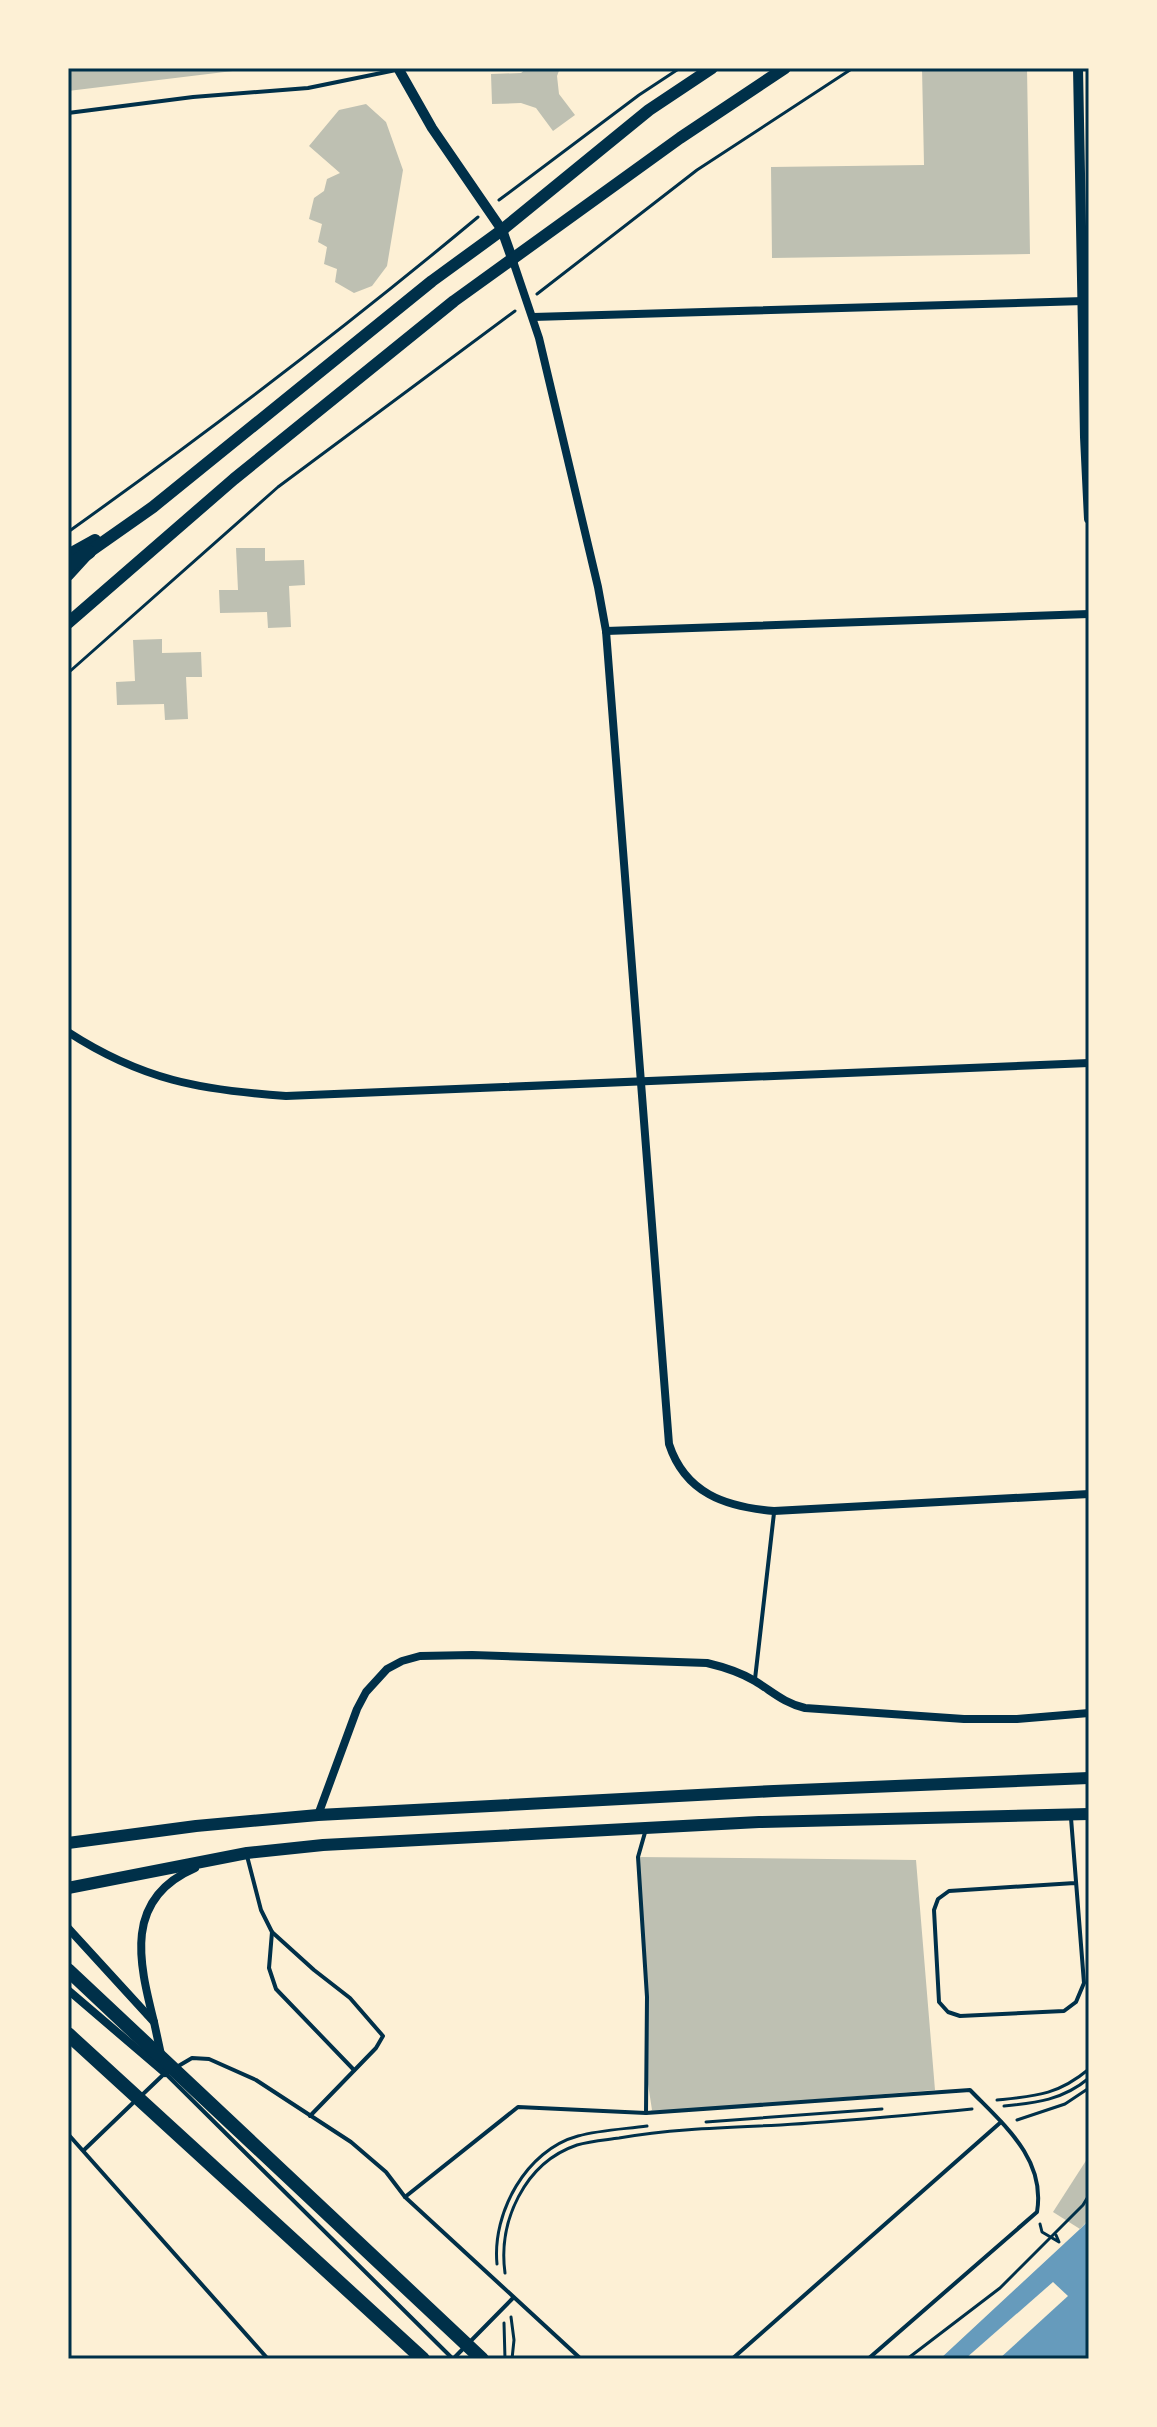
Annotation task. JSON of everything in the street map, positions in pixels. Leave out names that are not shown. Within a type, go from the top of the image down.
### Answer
[{"type":"highway","points":[[68,566],[89,552]]},
{"type":"highway","points":[[68,1970],[482,2359]]},
{"type":"highway","points":[[68,2034],[423,2359]]},
{"type":"main road","points":[[68,575],[89,552],[153,507],[649,110],[712,68]]},
{"type":"main road","points":[[68,623],[258,459],[454,301],[680,138],[785,68]]},
{"type":"main road","points":[[68,555],[153,507]]},
{"type":"main road","points":[[68,629],[88,606]]},
{"type":"main road","points":[[68,1843],[196,1826],[318,1815],[1089,1778]]},
{"type":"main road","points":[[68,1888],[247,1853],[323,1845],[759,1822],[1089,1814]]},
{"type":"street","points":[[1078,68],[1089,519]]},
{"type":"street","points":[[398,69],[432,128],[502,230],[533,317],[595,571],[606,631],[669,1444],[675,1462],[687,1479],[705,1492],[749,1509],[774,1511],[1089,1494]]},
{"type":"street","points":[[533,317],[1084,301]]},
{"type":"street","points":[[606,631],[1089,614]]},
{"type":"street","points":[[68,1032],[90,1047],[135,1068],[179,1083],[225,1092],[286,1096],[1089,1063]]},
{"type":"street","points":[[318,1815],[366,1692],[387,1669],[420,1656],[685,1661],[723,1667],[755,1681],[790,1705],[805,1708],[964,1719],[1017,1719],[1089,1713]]},
{"type":"street","points":[[165,2073],[139,1949],[151,1904],[168,1883],[192,1868],[247,1853]]},
{"type":"street","points":[[68,1928],[154,2022]]},
{"type":"street","points":[[68,1990],[165,2073]]},
{"type":"lane","points":[[68,113],[193,97],[308,88],[398,69]]},
{"type":"lane","points":[[755,1681],[774,1511]]},
{"type":"lane","points":[[1071,1816],[1084,1983],[1076,2002],[1064,2011],[960,2016],[948,2012],[939,2002],[934,1910],[938,1899],[949,1891],[1075,1883]]},
{"type":"lane","points":[[646,2113],[647,1997],[638,1857],[647,1828]]},
{"type":"lane","points":[[247,1853],[261,1910],[272,1932],[350,1998],[383,2036],[376,2048],[310,2116]]},
{"type":"lane","points":[[272,1932],[269,1968],[276,1989],[354,2070]]},
{"type":"lane","points":[[84,2150],[165,2073],[192,2058],[209,2059],[256,2080],[351,2142],[386,2172],[405,2197],[581,2359]]},
{"type":"lane","points":[[165,2073],[453,2359],[514,2297]]},
{"type":"lane","points":[[405,2197],[518,2107],[646,2113],[970,2090],[1022,2147],[1035,2172],[1040,2194],[1037,2212],[868,2359]]},
{"type":"lane","points":[[732,2359],[1001,2122]]},
{"type":"lane","points":[[68,2134],[268,2359]]},
{"type":"path","points":[[68,532],[387,293],[489,208],[639,95],[680,68]]},
{"type":"path","points":[[68,673],[278,487],[528,301],[697,170],[853,68]]},
{"type":"path","points":[[991,2101],[1047,2095],[1066,2087],[1089,2069]]},
{"type":"path","points":[[994,2107],[1052,2100],[1089,2078]]},
{"type":"path","points":[[1001,2122],[1026,2119],[1065,2104],[1089,2088]]},
{"type":"path","points":[[695,2122],[883,2109]]},
{"type":"path","points":[[506,2277],[504,2235],[516,2201],[544,2166],[576,2145],[659,2131],[798,2124],[979,2109]]},
{"type":"path","points":[[497,2269],[499,2223],[513,2192],[536,2162],[559,2144],[579,2136],[657,2125]]},
{"type":"path","points":[[907,2359],[1000,2288],[1083,2205],[1089,2195]]},
{"type":"path","points":[[1042,2232],[1059,2242],[1055,2233]]},
{"type":"path","points":[[510,2308],[514,2340],[512,2359]]},
{"type":"path","points":[[504,2320],[505,2359]]},
{"type":"water","points":[[1089,2220],[1089,2359],[940,2359],[1080,2229]]},
{"type":"pier","points":[[1053,2282],[1068,2296],[999,2359],[965,2359]]},
{"type":"building","points":[[68,68],[241,68],[241,70],[68,91]]},
{"type":"building","points":[[527,68],[560,68],[557,76],[559,94],[575,115],[553,131],[536,108],[521,103],[492,104],[491,74],[521,73]]},
{"type":"building","points":[[922,68],[1027,68],[1030,254],[772,258],[771,167],[924,165]]},
{"type":"building","points":[[366,104],[386,122],[403,170],[387,266],[372,286],[354,293],[335,282],[337,269],[324,264],[327,247],[318,242],[322,224],[309,219],[314,198],[324,191],[327,179],[340,173],[309,146],[339,110]]},
{"type":"building","points":[[236,548],[265,548],[265,561],[304,560],[305,585],[289,586],[291,627],[268,628],[267,612],[220,613],[219,590],[238,590]]},
{"type":"building","points":[[162,639],[162,653],[201,652],[202,677],[186,677],[188,719],[165,720],[164,704],[117,705],[116,682],[135,681],[133,640]]},
{"type":"building","points":[[638,1857],[916,1860],[935,2090],[646,2113],[652,2110],[648,2084],[647,1997]]},
{"type":"building","points":[[1089,2156],[1089,2219],[1080,2229],[1053,2212]]}]
